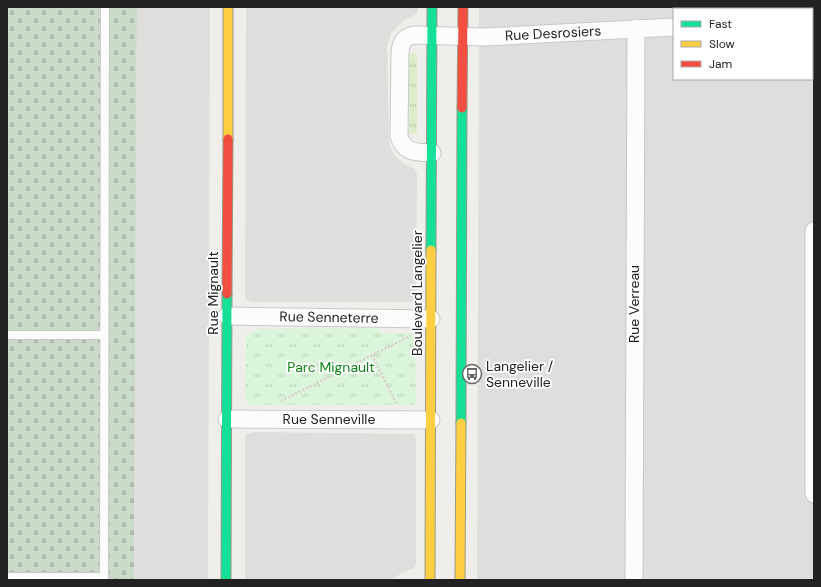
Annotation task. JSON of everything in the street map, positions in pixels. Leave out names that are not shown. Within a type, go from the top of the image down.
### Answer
[{"type":"main road","name":"Rue Mignault","points":[[226,580],[228,7]]},
{"type":"main road","name":"Boulevard Langelier","points":[[430,580],[432,7]]},
{"type":"main road","points":[[460,580],[463,7]]},
{"type":"street","name":"Rue Desrosiers","points":[[432,153],[411,151],[401,143],[399,136],[401,45],[403,40],[408,36],[485,38],[673,27]]},
{"type":"street","name":"Rue Verreau","points":[[634,580],[636,28]]},
{"type":"street","points":[[814,231],[814,494]]},
{"type":"street","name":"Rue Senneterre","points":[[227,316],[431,318]]},
{"type":"street","name":"Rue Senneville","points":[[227,419],[431,420]]},
{"type":"lane","points":[[7,577],[104,578],[105,7]]},
{"type":"lane","points":[[7,335],[104,335]]},
{"type":"path","points":[[275,404],[416,334]]},
{"type":"path","points":[[372,355],[399,409]]},
{"type":"shaded area","points":[[137,7],[210,7],[208,580],[134,580]]},
{"type":"shaded area","points":[[246,7],[418,7],[417,14],[404,20],[391,33],[387,47],[389,143],[394,155],[404,164],[415,169],[417,175],[415,302],[251,302],[246,299]]},
{"type":"shaded area","points":[[479,7],[814,7],[814,580],[477,580]]},
{"type":"shaded area","points":[[254,432],[414,434],[416,438],[416,563],[414,568],[391,580],[245,580],[245,437],[247,434]]},
{"type":"green space","points":[[7,7],[137,7],[134,580],[7,580]]},
{"type":"green space","points":[[409,53],[417,53],[417,134],[409,134]]},
{"type":"green space","name":"Parc Mignault","points":[[379,328],[379,333],[410,333],[415,335],[415,405],[249,405],[245,398],[246,337],[250,332],[254,332],[254,329]]},
{"type":"traffic: fast","points":[[431,250],[432,7]]},
{"type":"traffic: fast","points":[[461,423],[462,108]]},
{"type":"traffic: fast","points":[[226,580],[227,294]]},
{"type":"traffic: slow","points":[[228,7],[228,139]]},
{"type":"traffic: slow","points":[[430,580],[431,250]]},
{"type":"traffic: slow","points":[[460,580],[461,423]]},
{"type":"traffic: jam","points":[[462,108],[463,7]]},
{"type":"traffic: jam","points":[[227,294],[228,139]]},
{"type":"place","name":"Langelier / Senneville","points":[[472,374]]}]
